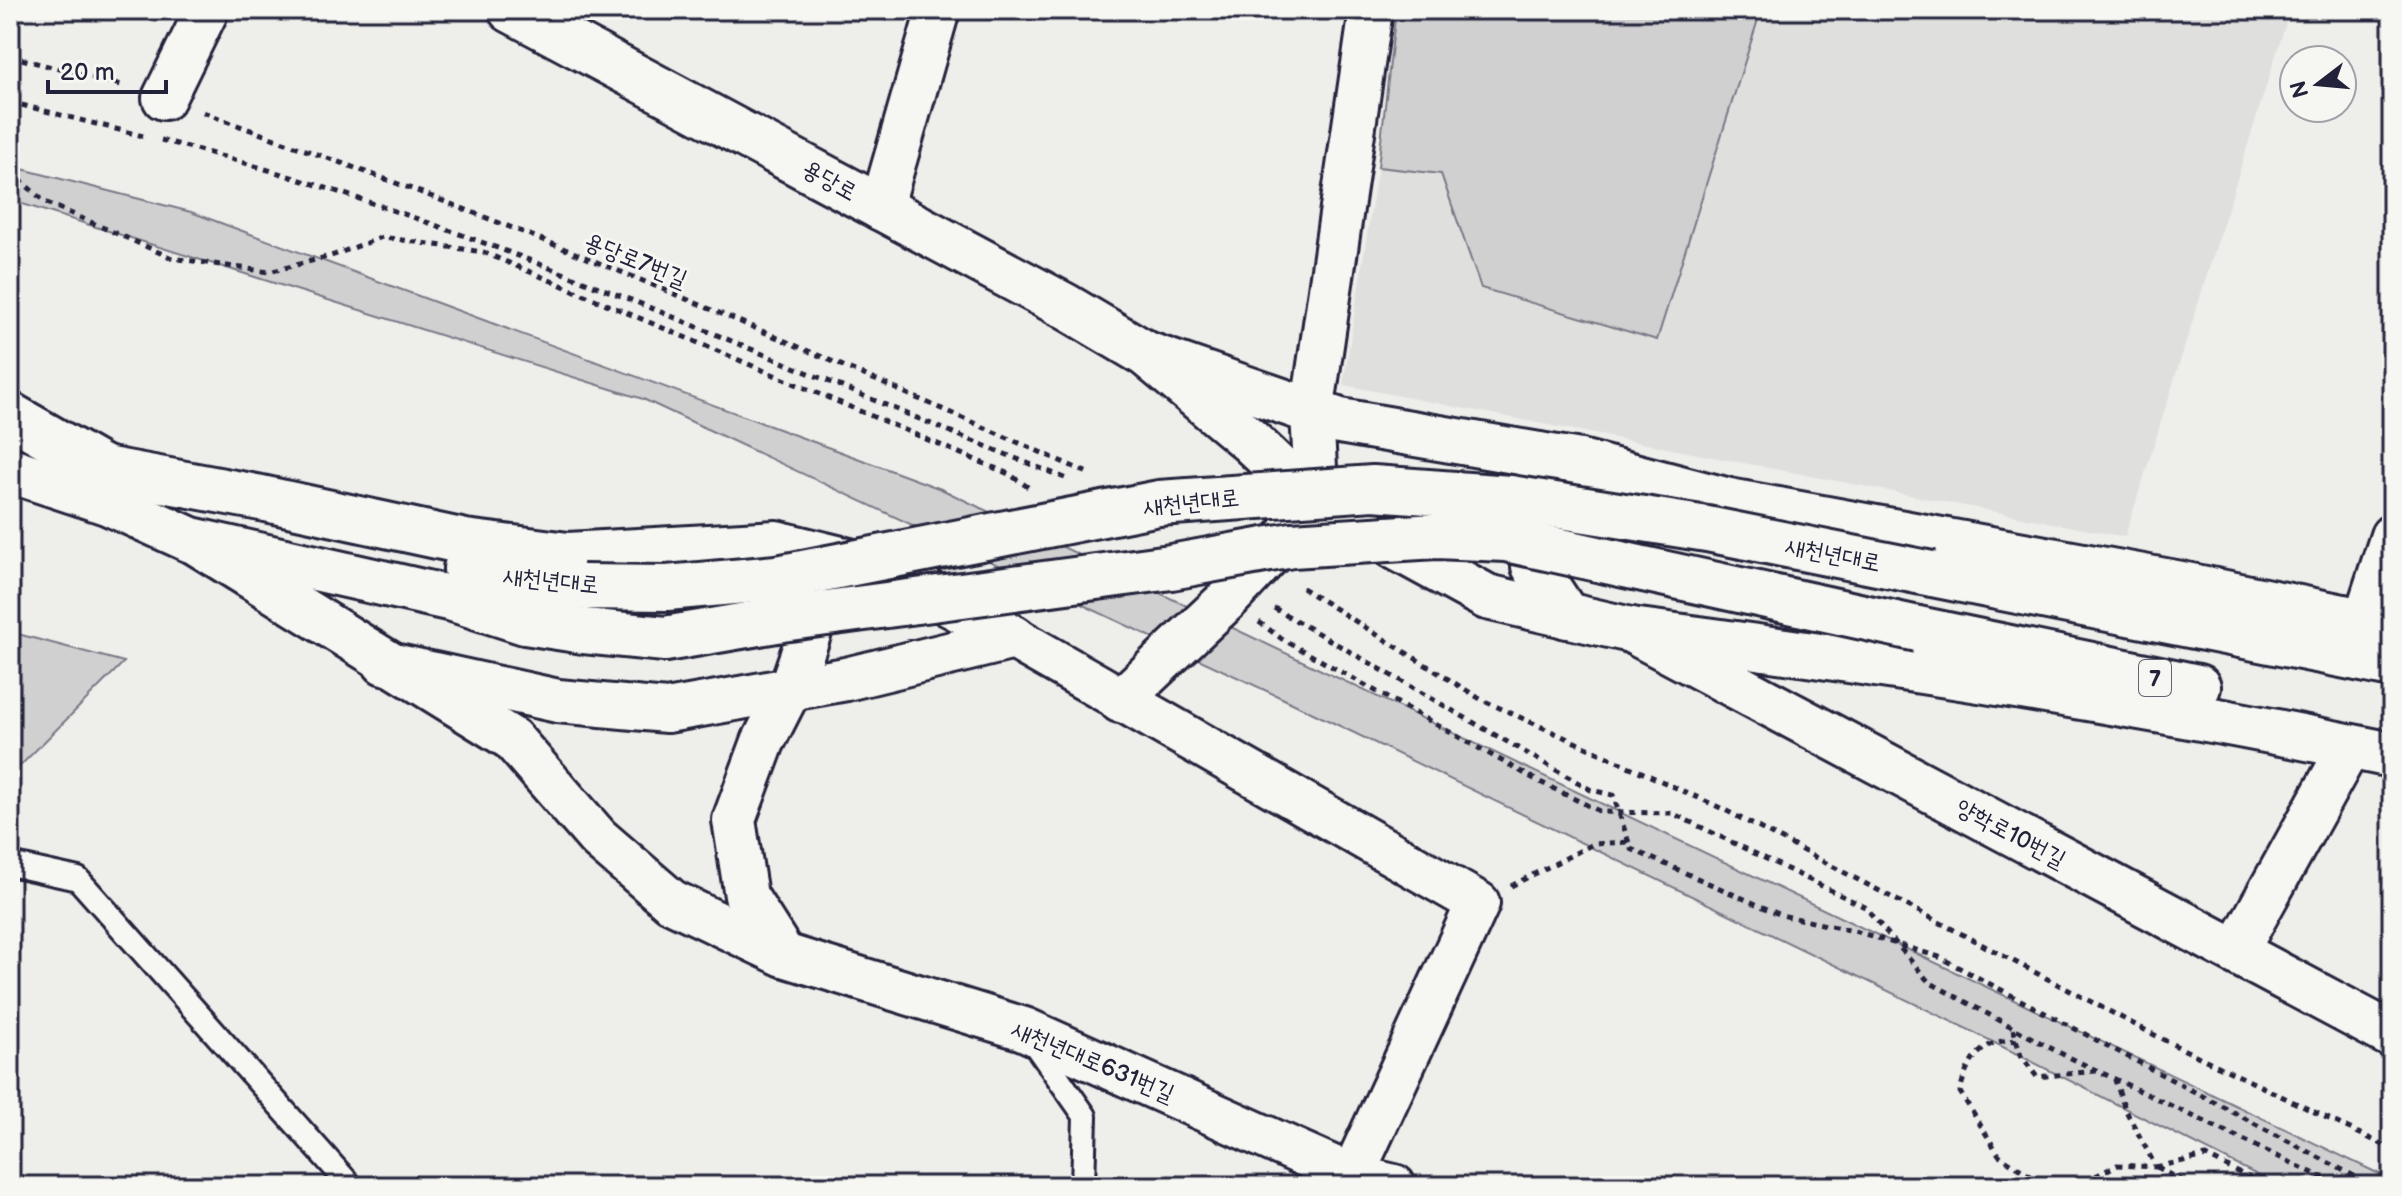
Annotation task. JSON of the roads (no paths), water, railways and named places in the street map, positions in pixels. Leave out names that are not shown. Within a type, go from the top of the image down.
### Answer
[{"type":"main road","name":"용당로","points":[[511,10],[1065,306],[1146,354]]},
{"type":"main road","points":[[1146,354],[1340,421],[1580,462],[1729,501],[2181,584],[2378,625]]},
{"type":"main road","points":[[1146,354],[1249,440],[1317,504],[1487,597],[1631,630],[1813,653],[2189,713],[2392,755]]},
{"type":"main road","name":"새천년대로","points":[[10,415],[104,469],[258,515],[460,568],[532,582],[582,587],[667,588],[777,578],[1159,503],[1373,488],[1510,498],[1707,529],[2392,665]]},
{"type":"main road","points":[[1538,455],[1534,566],[1567,616]]},
{"type":"main road","points":[[104,469],[261,498],[465,542],[568,555],[776,543],[886,570],[1014,638]]},
{"type":"main road","name":"새천년대로","points":[[10,470],[107,502],[191,540],[453,599],[525,622],[584,631],[665,639],[782,619],[1171,567],[1292,545],[1436,536],[1506,539],[1918,629],[2392,727]]},
{"type":"main road","name":"양학로10번길","points":[[1631,630],[2392,1035]]},
{"type":"street","points":[[164,98],[207,10]]},
{"type":"street","points":[[881,209],[938,10]]},
{"type":"street","points":[[1120,701],[1228,599],[1317,504],[1312,413],[1371,10]]},
{"type":"street","points":[[2378,625],[2392,536]]},
{"type":"street","name":"새천년대로631번길","points":[[191,540],[384,663],[512,739],[598,838],[671,901],[784,955],[1024,1029],[1339,1181],[1394,1186]]},
{"type":"street","points":[[776,543],[811,595],[814,620],[790,689],[763,742],[734,820],[746,896],[784,955]]},
{"type":"street","points":[[384,663],[558,701],[667,711],[846,679],[1014,638],[1478,903],[1339,1181]]},
{"type":"street","points":[[2236,952],[2350,746]]},
{"type":"lane","points":[[10,864],[78,879],[351,1186]]},
{"type":"lane","points":[[1024,1029],[1085,1116],[1083,1186]]}]
